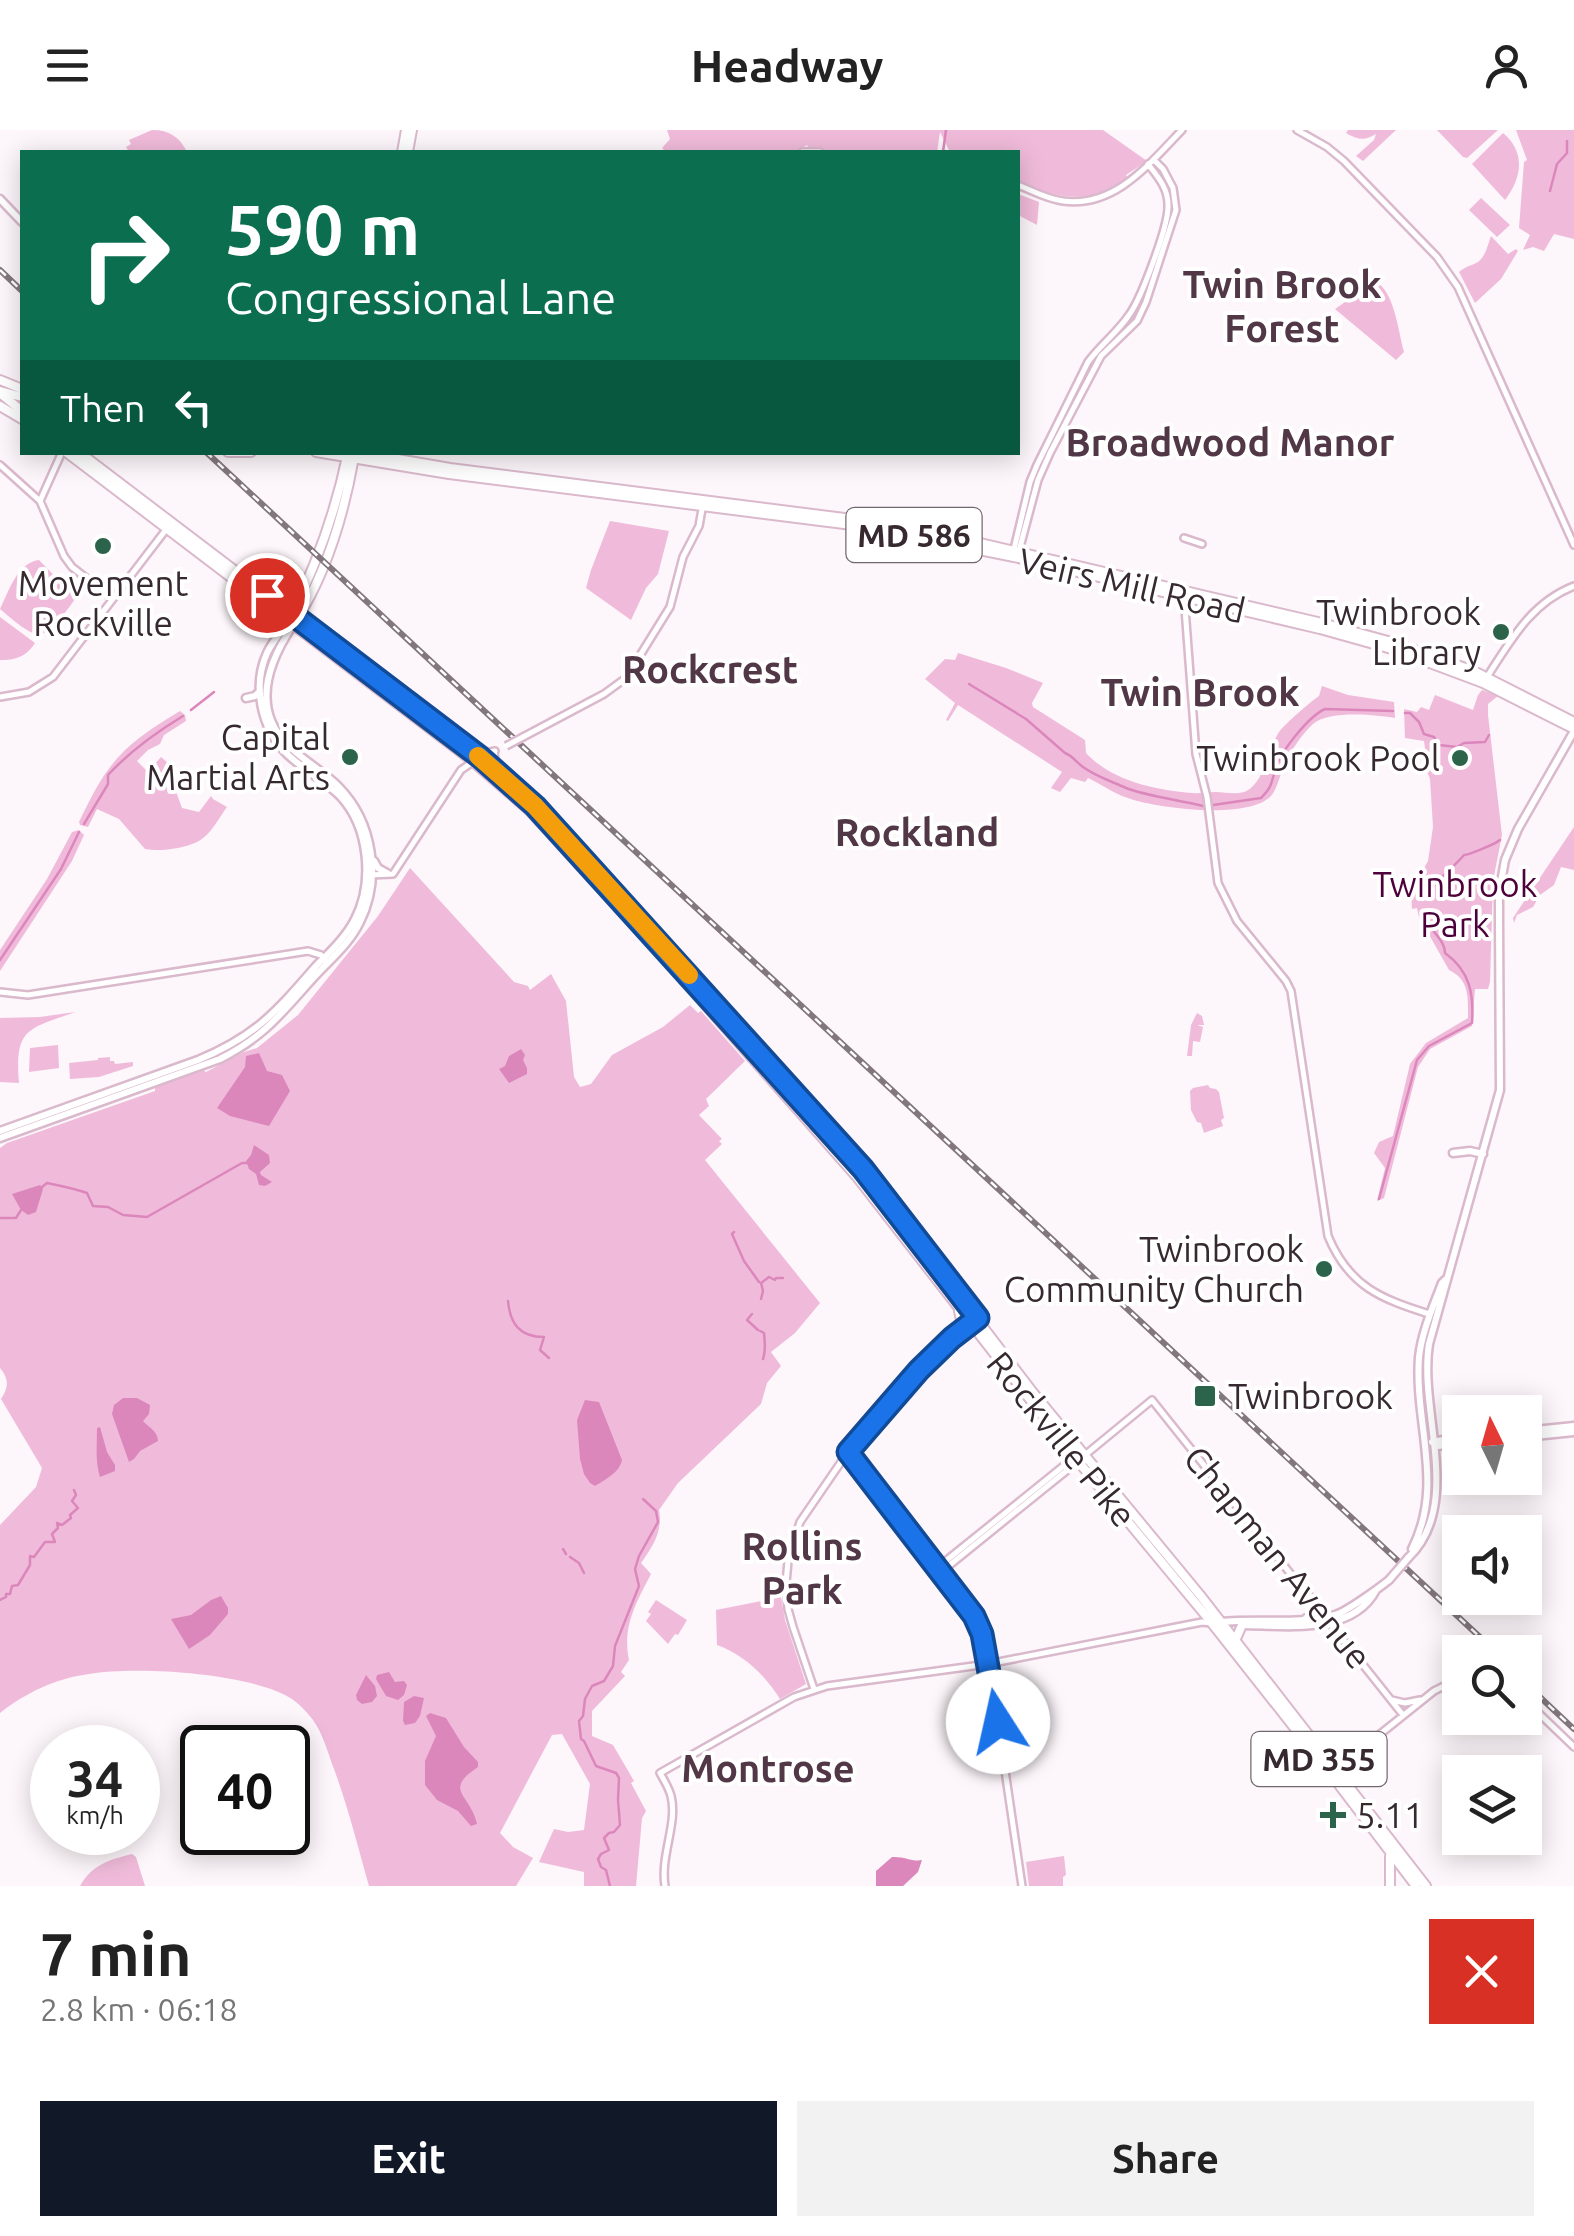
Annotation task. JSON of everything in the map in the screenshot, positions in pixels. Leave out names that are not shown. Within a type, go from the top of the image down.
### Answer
[{"type":"main road","points":[[0,199],[20,220]]},
{"type":"main road","points":[[0,392],[20,409]]},
{"type":"main road","points":[[0,392],[20,417]]},
{"type":"main road","name":"Rockville Pike","points":[[68,455],[169,525]]},
{"type":"main road","name":"Rockville Pike","points":[[83,455],[535,806],[858,1177],[931,1270],[928,1284],[941,1284],[973,1320]]},
{"type":"main road","name":"Veirs Mill Road","points":[[352,455],[449,474],[703,503]]},
{"type":"main road","points":[[352,455],[322,549],[269,670],[268,698],[272,720],[286,744],[336,784],[362,822],[371,856],[378,868],[389,873],[371,886]]},
{"type":"main road","name":"Veirs Mill Road","points":[[377,455],[888,530],[1015,554],[1321,626],[1485,680],[1574,727]]},
{"type":"main road","points":[[0,1134],[226,1049],[278,1010],[354,933],[371,886],[363,842],[347,806],[288,755],[264,718],[260,691],[267,652],[293,620]]},
{"type":"main road","points":[[246,698],[260,691]]},
{"type":"main road","points":[[1216,1622],[1242,1626],[1328,1620],[1389,1580],[1425,1534],[1434,1505],[1436,1480],[1419,1362],[1422,1343],[1447,1284],[1500,1090],[1499,909],[1505,860],[1574,727]]},
{"type":"main road","points":[[494,753],[496,772]]},
{"type":"main road","name":"Rockville Pike","points":[[477,760],[530,811],[863,1169],[973,1320],[1029,1387],[1141,1537],[1162,1550],[1216,1622],[1235,1640],[1390,1851],[1423,1886]]},
{"type":"main road","points":[[326,961],[356,916],[371,856]]},
{"type":"main road","points":[[1457,1150],[1471,1148],[1483,1153]]},
{"type":"main road","points":[[955,1334],[961,1320],[958,1306]]},
{"type":"main road","points":[[1542,1432],[1574,1429]]},
{"type":"main road","points":[[1429,1442],[1442,1439]]},
{"type":"main road","name":"Rockville Pike","points":[[1081,1457],[1423,1886]]},
{"type":"main road","points":[[1305,1619],[1313,1609],[1310,1597]]},
{"type":"main road","points":[[1216,1622],[1328,1620]]},
{"type":"main road","points":[[1235,1640],[1242,1626]]},
{"type":"main road","points":[[1381,1834],[1423,1886]]},
{"type":"main road","points":[[1390,1851],[1390,1886]]},
{"type":"street","points":[[1020,187],[1061,201],[1088,201],[1110,195],[1182,130]]},
{"type":"street","points":[[1297,130],[1338,155],[1444,265],[1574,545]]},
{"type":"street","points":[[1015,554],[1038,480],[1059,436],[1102,356],[1136,321],[1146,302],[1176,210],[1173,188],[1163,170],[1151,162]]},
{"type":"street","points":[[40,501],[63,455]]},
{"type":"street","points":[[0,465],[40,501],[72,567],[113,599]]},
{"type":"street","points":[[369,873],[389,873],[460,773],[477,760],[604,694],[630,671],[670,608],[684,557],[699,526],[703,503]]},
{"type":"street","points":[[0,697],[29,692],[53,677],[169,525]]},
{"type":"street","points":[[1197,534],[1184,538],[1202,544]]},
{"type":"street","points":[[1485,680],[1526,618],[1544,601],[1574,586]]},
{"type":"street","points":[[1184,594],[1196,754],[1207,797],[1218,883],[1237,921],[1291,991],[1328,1236],[1345,1265],[1368,1290],[1434,1315]]},
{"type":"street","points":[[0,992],[28,995],[308,951],[326,961]]},
{"type":"street","points":[[814,1689],[788,1610],[788,1561],[800,1522],[848,1452],[919,1370],[973,1320]]},
{"type":"street","name":"Chapman Avenue","points":[[1081,1457],[1152,1400],[1404,1715]]},
{"type":"street","points":[[848,1452],[974,1616],[982,1634],[1022,1886]]},
{"type":"street","points":[[939,1570],[1071,1460],[1081,1457]]},
{"type":"street","points":[[666,1886],[664,1865],[672,1806],[660,1773],[794,1698],[840,1684],[988,1664],[1216,1622]]},
{"type":"street","points":[[1334,1771],[1442,1686]]},
{"type":"street","points":[[1392,1700],[1405,1703],[1423,1699]]},
{"type":"street","points":[[1542,1716],[1574,1746]]},
{"type":"green space","points":[[152,130],[164,131],[186,150],[128,150],[129,140]]},
{"type":"green space","points":[[667,130],[1103,130],[1147,161],[1114,188],[1074,197],[1020,184],[1020,150],[949,150],[940,132],[937,150],[806,150],[808,145],[797,150],[664,150],[670,139]]},
{"type":"green space","points":[[1396,130],[1363,161],[1356,156],[1376,134],[1361,139],[1346,133]]},
{"type":"green space","points":[[1437,130],[1498,130],[1467,158]]},
{"type":"green space","points":[[1516,130],[1574,130],[1574,239],[1554,234],[1544,251],[1533,247],[1523,250],[1530,235],[1519,228],[1527,160]]},
{"type":"green space","points":[[1503,133],[1515,148],[1519,165],[1505,200],[1472,164]]},
{"type":"green space","points":[[1020,195],[1039,202],[1037,225],[1020,216]]},
{"type":"green space","points":[[1481,198],[1510,225],[1497,237],[1469,210]]},
{"type":"green space","points":[[1491,236],[1508,254],[1518,251],[1501,279],[1475,303],[1459,272],[1481,259]]},
{"type":"green space","points":[[1375,281],[1387,294],[1395,313],[1404,352],[1396,360],[1335,309]]},
{"type":"green space","points":[[610,521],[669,531],[658,574],[646,588],[631,620],[586,588]]},
{"type":"green space","points":[[39,560],[76,598],[49,631],[42,634],[25,629],[0,609],[19,572]]},
{"type":"green space","points":[[0,617],[35,643],[32,648],[16,658],[0,660]]},
{"type":"green space","points":[[958,653],[1043,683],[1033,707],[1085,740],[1086,753],[1097,763],[1121,777],[1178,792],[1248,790],[1261,774],[1279,732],[1319,696],[1322,686],[1348,695],[1394,702],[1395,718],[1341,715],[1313,724],[1288,756],[1271,796],[1242,808],[1198,810],[1154,805],[1122,796],[1088,778],[1085,782],[1071,778],[1060,792],[1051,788],[1062,772],[958,705],[946,720],[955,703],[925,679],[945,659],[955,660]]},
{"type":"green space","name":"Twinbrook Park","points":[[1482,690],[1498,696],[1488,704],[1488,715],[1502,835],[1493,881],[1490,982],[1488,989],[1475,989],[1472,1026],[1430,1049],[1418,1067],[1384,1198],[1377,1201],[1385,1168],[1374,1153],[1379,1142],[1393,1136],[1410,1064],[1426,1043],[1468,1018],[1464,984],[1449,970],[1417,908],[1412,909],[1411,891],[1428,861],[1433,827],[1424,741],[1405,738],[1404,709],[1429,710],[1435,695],[1473,710]]},
{"type":"green space","points":[[180,711],[186,721],[164,735],[160,744],[137,761],[148,772],[161,757],[183,776],[175,789],[182,808],[199,812],[211,796],[227,807],[207,834],[188,846],[154,850],[145,849],[119,819],[97,809],[88,827],[80,825],[108,769],[130,745]]},
{"type":"green space","points":[[1574,827],[1574,870],[1561,867],[1554,885],[1540,895],[1533,907],[1517,915],[1514,923],[1513,918]]},
{"type":"green space","points":[[79,830],[84,835],[72,861],[0,971],[0,950],[47,879],[72,832]]},
{"type":"green space","points":[[410,868],[514,982],[530,990],[551,974],[566,1001],[574,1077],[580,1087],[591,1084],[612,1055],[663,1027],[690,1005],[698,1013],[701,1011],[745,1061],[706,1099],[709,1106],[699,1115],[722,1139],[722,1144],[705,1160],[820,1303],[795,1333],[771,1352],[781,1366],[767,1383],[761,1404],[678,1483],[659,1510],[658,1532],[641,1563],[651,1574],[629,1626],[629,1660],[621,1672],[625,1676],[592,1711],[592,1736],[613,1745],[646,1811],[642,1818],[636,1886],[584,1886],[584,1872],[539,1862],[554,1829],[584,1830],[590,1784],[562,1734],[552,1735],[500,1833],[513,1847],[533,1858],[516,1886],[369,1886],[344,1798],[317,1725],[285,1695],[217,1677],[161,1671],[109,1672],[53,1683],[0,1713],[0,1525],[36,1487],[42,1468],[1,1399],[7,1383],[0,1368],[0,1148],[155,1091],[155,1087],[206,1072],[257,1048],[298,1015],[378,916]]},
{"type":"green space","points":[[75,1012],[28,1033],[19,1051],[19,1083],[0,1082],[0,1018]]},
{"type":"green space","points":[[1197,1013],[1204,1025],[1197,1025],[1203,1027],[1200,1042],[1193,1041],[1192,1056],[1187,1056],[1191,1025]]},
{"type":"green space","points":[[58,1045],[59,1068],[29,1072],[30,1048]]},
{"type":"green space","points":[[110,1057],[115,1064],[133,1062],[133,1066],[99,1077],[70,1079],[69,1063]]},
{"type":"green space","points":[[1208,1085],[1219,1092],[1224,1118],[1223,1126],[1204,1133],[1191,1110],[1190,1091]]},
{"type":"green space","points":[[781,1597],[806,1684],[780,1699],[753,1667],[717,1645],[716,1610]]},
{"type":"green space","points":[[656,1600],[687,1620],[668,1644],[646,1621]]},
{"type":"green space","points":[[1064,1856],[1063,1886],[1029,1886],[1026,1862]]},
{"type":"green space","points":[[136,1857],[145,1886],[80,1886],[90,1873],[115,1859]]},
{"type":"shaded area","points":[[521,1049],[527,1074],[509,1083],[499,1069]]},
{"type":"shaded area","points":[[259,1053],[267,1071],[282,1075],[290,1091],[269,1126],[230,1116],[217,1108],[245,1067],[246,1056]]},
{"type":"shaded area","points":[[254,1145],[269,1155],[270,1163],[260,1172],[272,1182],[265,1186],[259,1185],[246,1161]]},
{"type":"shaded area","points":[[40,1185],[43,1189],[36,1212],[28,1215],[12,1194]]},
{"type":"shaded area","points":[[123,1398],[137,1398],[150,1405],[143,1421],[158,1438],[129,1462],[112,1414],[114,1405]]},
{"type":"shaded area","points":[[585,1400],[599,1402],[622,1460],[615,1472],[595,1486],[584,1474],[580,1459],[577,1420]]},
{"type":"shaded area","points":[[100,1427],[115,1471],[100,1477],[97,1428]]},
{"type":"shaded area","points":[[221,1596],[228,1614],[210,1635],[189,1649],[171,1619],[191,1615]]},
{"type":"shaded area","points":[[389,1672],[395,1682],[404,1681],[407,1685],[398,1700],[386,1696],[376,1679],[377,1675]]},
{"type":"shaded area","points":[[366,1675],[377,1696],[362,1704],[356,1695]]},
{"type":"shaded area","points":[[414,1696],[424,1698],[420,1716],[415,1723],[405,1725],[404,1702]]},
{"type":"shaded area","points":[[430,1713],[446,1718],[478,1762],[460,1788],[477,1824],[471,1826],[458,1811],[437,1800],[425,1785],[425,1761],[436,1736],[426,1716]]},
{"type":"shaded area","points":[[892,1857],[922,1860],[918,1872],[903,1886],[876,1886],[876,1871]]},
{"type":"waterway","points":[[943,150],[946,130]]},
{"type":"waterway","points":[[1550,191],[1557,164],[1567,153],[1567,141]]},
{"type":"waterway","points":[[969,684],[1026,719],[1093,773],[1134,791],[1203,806]]},
{"type":"waterway","points":[[191,710],[214,692]]},
{"type":"waterway","points":[[1213,805],[1261,798],[1288,745],[1325,709],[1393,711]]},
{"type":"waterway","points":[[1405,713],[1410,713],[1424,734],[1434,737],[1439,745],[1457,747],[1485,742],[1489,735]]},
{"type":"waterway","points":[[84,824],[108,784],[108,775],[144,742],[183,716]]},
{"type":"waterway","points":[[0,960],[61,869],[79,832]]},
{"type":"waterway","points":[[1434,886],[1464,855],[1500,840]]},
{"type":"waterway","points":[[1379,1199],[1417,1060],[1429,1046],[1472,1023],[1471,993],[1465,975],[1421,916]]},
{"type":"waterway","points":[[42,1187],[47,1183],[77,1190],[87,1193],[93,1206],[147,1217],[247,1163]]},
{"type":"waterway","points":[[0,1218],[16,1218],[21,1210]]},
{"type":"waterway","points":[[734,1232],[744,1261],[759,1282]]},
{"type":"waterway","points":[[761,1299],[761,1283],[769,1277],[783,1278]]},
{"type":"waterway","points":[[508,1301],[518,1328],[529,1335],[544,1337],[540,1350],[549,1358]]},
{"type":"waterway","points":[[752,1314],[747,1320],[758,1330]]},
{"type":"waterway","points":[[760,1331],[764,1333],[763,1359]]},
{"type":"waterway","points":[[0,1600],[10,1594],[12,1586],[18,1585],[30,1565],[30,1556],[34,1557],[45,1542],[55,1542],[52,1534],[57,1523],[62,1525],[78,1508],[72,1501],[74,1490]]},
{"type":"waterway","points":[[610,1886],[598,1859],[609,1850],[604,1838],[620,1825],[619,1778],[616,1773],[596,1766],[581,1739],[579,1721],[592,1686],[604,1681],[613,1666],[615,1646],[639,1586],[635,1569],[639,1556],[658,1522],[656,1511],[643,1499]]},
{"type":"waterway","points":[[563,1549],[566,1554]]},
{"type":"waterway","points":[[570,1557],[584,1573]]},
{"type":"railway","points":[[0,270],[20,289]]},
{"type":"railway","points":[[209,455],[1478,1635]]},
{"type":"railway","points":[[1542,1699],[1574,1729]]},
{"type":"slow traffic","points":[[478,756],[535,806],[689,975]]},
{"type":"place","name":"Movement Rockville","points":[[103,546]]},
{"type":"place","name":"Twinbrook Library","points":[[1501,632]]},
{"type":"place","name":"Capital Martial Arts","points":[[350,757]]},
{"type":"place","name":"Twinbrook Pool","points":[[1460,758]]},
{"type":"place","name":"Twinbrook Community Church","points":[[1324,1269]]},
{"type":"place","name":"Twinbrook","points":[[1205,1396]]},
{"type":"place","name":"5.11","points":[[1333,1815]]},
{"type":"district","name":"Twin Brook Forest","points":[[1282,306]]},
{"type":"district","name":"Broadwood Manor","points":[[1230,442]]},
{"type":"district","name":"Rockcrest","points":[[710,669]]},
{"type":"district","name":"Twin Brook","points":[[1200,692]]},
{"type":"district","name":"Rockland","points":[[917,832]]},
{"type":"district","name":"Rollins Park","points":[[802,1568]]},
{"type":"district","name":"Montrose","points":[[768,1768]]},
{"type":"route","points":[[267,595],[480,757],[535,806],[863,1169],[978,1318],[919,1370],[848,1452],[974,1616],[982,1634],[998,1722]]}]
